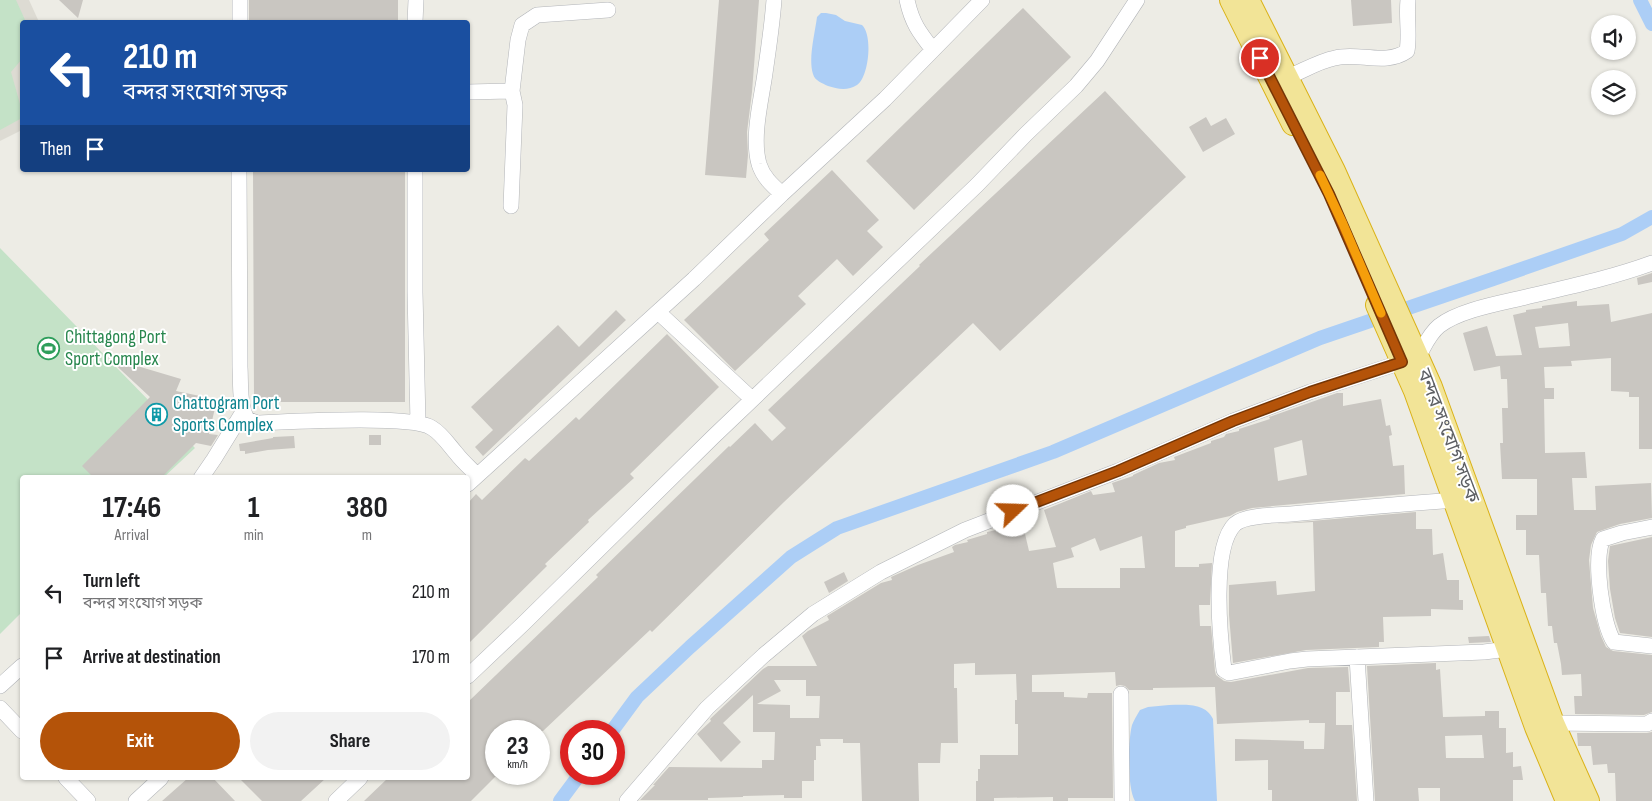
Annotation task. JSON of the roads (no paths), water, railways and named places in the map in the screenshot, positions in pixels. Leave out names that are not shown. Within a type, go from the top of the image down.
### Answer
[{"type":"highway","name":"বন্দর সংযোগ সড়ক","points":[[1230,0],[1323,182],[1349,222]]},
{"type":"highway","name":"বন্দর সংযোগ সড়ক","points":[[1248,0],[1334,171],[1349,222],[1410,360],[1414,391],[1452,469],[1553,723],[1588,801]]},
{"type":"highway","name":"বন্দর সংযোগ সড়ক","points":[[1452,469],[1455,500],[1536,727],[1568,801]]},
{"type":"street","points":[[240,0],[240,20]]},
{"type":"street","points":[[416,0],[416,20]]},
{"type":"street","points":[[774,0],[771,34],[759,113],[756,151],[759,165],[767,180],[782,194]]},
{"type":"street","points":[[907,0],[911,18],[918,31],[933,50]]},
{"type":"street","points":[[472,479],[658,312],[750,226],[885,99],[982,0]]},
{"type":"street","points":[[470,674],[752,399],[978,185],[1026,134],[1076,86],[1097,60],[1137,0]]},
{"type":"street","points":[[1288,77],[1335,58],[1349,56],[1388,58],[1399,56],[1407,51],[1409,41],[1408,0]]},
{"type":"street","points":[[511,206],[515,105],[512,91],[518,40],[522,25],[537,15],[608,10]]},
{"type":"street","points":[[470,92],[512,91]]},
{"type":"street","points":[[239,172],[241,391],[243,412],[247,419],[257,423],[372,421],[418,423],[431,426],[440,433],[470,475]]},
{"type":"street","points":[[415,172],[418,423]]},
{"type":"street","points":[[627,801],[708,708],[764,655],[813,614],[881,572],[965,530],[1118,471],[1233,421],[1310,392],[1410,360],[1439,326],[1454,318],[1492,305],[1604,278],[1652,263]]},
{"type":"street","points":[[658,312],[752,399]]},
{"type":"street","points":[[203,475],[243,412]]},
{"type":"street","points":[[1455,500],[1264,516],[1245,519],[1236,523],[1228,534],[1221,565],[1219,585],[1224,670],[1229,673],[1290,661],[1484,652],[1508,649]]},
{"type":"street","points":[[1652,527],[1603,539],[1599,552],[1600,583],[1605,622],[1610,636],[1614,642],[1652,646]]},
{"type":"street","points":[[1358,657],[1366,801]]},
{"type":"street","points":[[0,686],[20,668]]},
{"type":"street","points":[[1122,694],[1122,801]]},
{"type":"street","points":[[0,708],[20,729]]},
{"type":"street","points":[[1553,723],[1640,724],[1652,721]]},
{"type":"street","points":[[68,780],[88,801]]},
{"type":"street","points":[[136,801],[159,780]]},
{"type":"street","points":[[336,801],[358,780]]},
{"type":"water","points":[[821,13],[836,15],[845,21],[862,25],[868,37],[867,65],[861,81],[854,87],[842,89],[828,86],[817,80],[813,74],[812,54],[817,17]]},
{"type":"water","points":[[1169,705],[1200,707],[1213,719],[1217,801],[1135,801],[1132,795],[1129,764],[1132,725],[1140,710],[1148,707]]},
{"type":"waterway","points":[[1640,0],[1652,24]]},
{"type":"waterway","points":[[620,720],[637,697],[791,557],[837,528],[1053,452],[1320,338],[1622,234],[1652,217]]},
{"type":"waterway","points":[[560,801],[572,785]]},
{"type":"place","name":"Chittagong Port Sport Complex","points":[[49,348]]},
{"type":"place","name":"Chattogram Port Sports Complex","points":[[157,414]]}]
